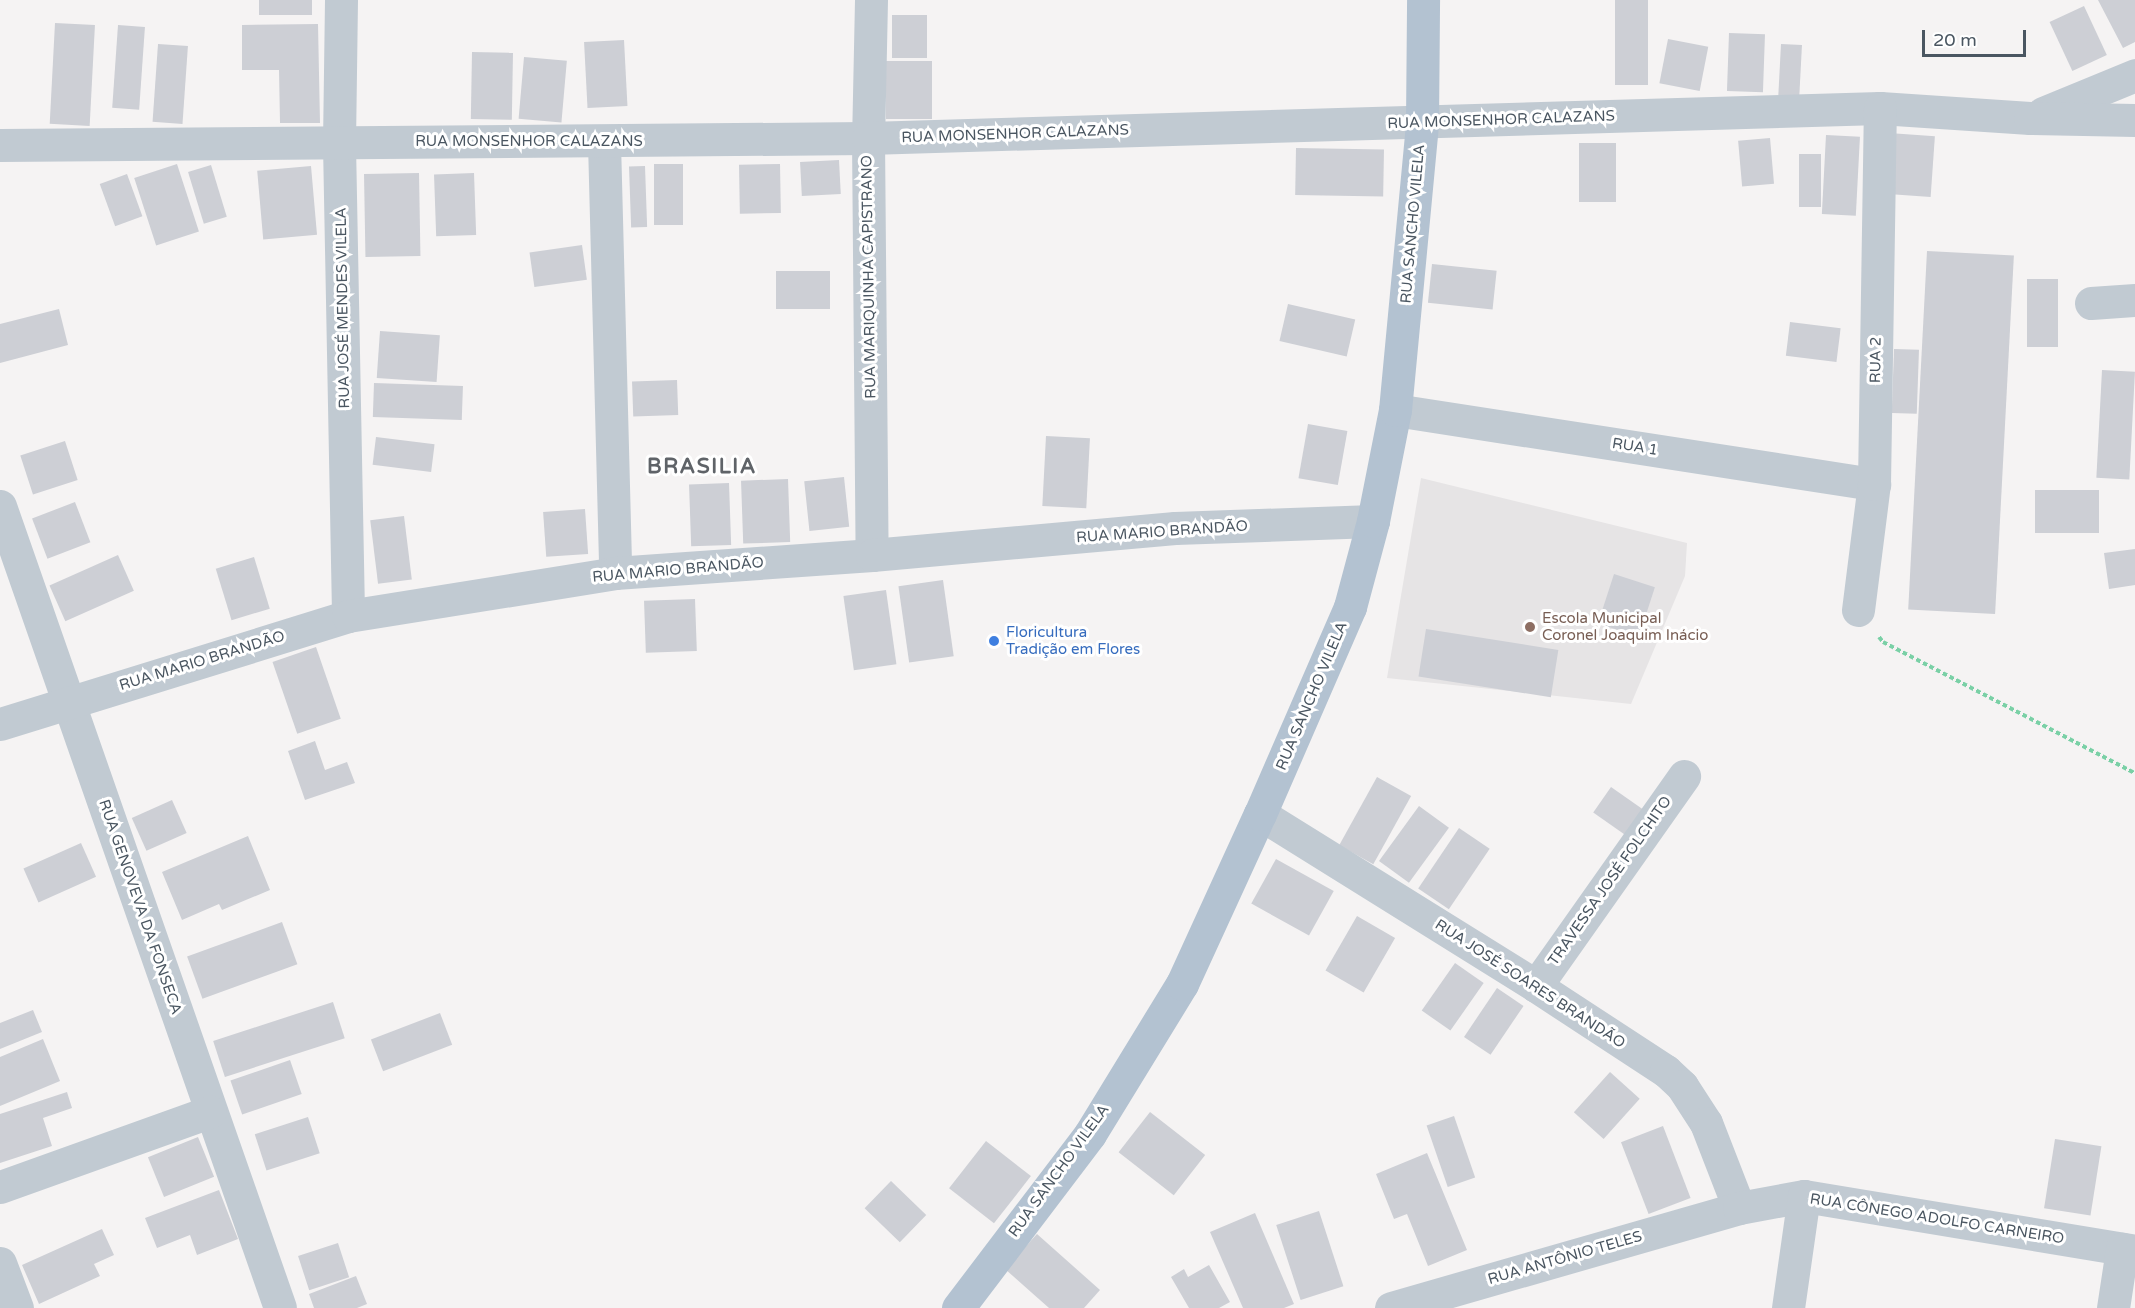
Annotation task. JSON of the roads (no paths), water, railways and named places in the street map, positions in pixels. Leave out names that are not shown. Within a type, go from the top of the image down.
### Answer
[{"type":"main road","name":"RUA SANCHO VILELA","points":[[958,1308],[1090,1134],[1182,984],[1260,814],[1350,607],[1374,521],[1395,410],[1422,123],[1423,0]]},
{"type":"street","name":"RUA JOSÉ MENDES VILELA","points":[[341,0],[339,144],[348,616]]},
{"type":"street","name":"RUA MARIQUINHA CAPISTRANO","points":[[871,0],[868,138],[872,555]]},
{"type":"street","points":[[2030,118],[2135,75]]},
{"type":"street","name":"RUA MONSENHOR CALAZANS","points":[[0,145],[604,142],[868,138],[1880,108],[2030,118],[2135,120]]},
{"type":"street","name":"RUA 2","points":[[1858,610],[1874,484],[1880,108]]},
{"type":"street","points":[[604,142],[615,573]]},
{"type":"street","points":[[2091,303],[2135,300]]},
{"type":"street","name":"RUA 1","points":[[1395,410],[1874,484]]},
{"type":"street","name":"RUA GENOVEVA DA FONSECA","points":[[0,506],[280,1308]]},
{"type":"street","name":"RUA MARIO BRANDÃO","points":[[0,724],[348,616],[615,573],[872,555],[1175,528],[1374,521]]},
{"type":"street","name":"TRAVESSA JOSÉ FOLCHITO","points":[[1536,986],[1684,776]]},
{"type":"street","name":"RUA JOSÉ SOARES BRANDÃO","points":[[1260,814],[1536,986],[1666,1071],[1682,1086],[1706,1123],[1739,1208]]},
{"type":"street","points":[[0,1187],[210,1112]]},
{"type":"street","points":[[1788,1308],[1804,1197]]},
{"type":"street","name":"RUA CÔNEGO ADOLFO CARNEIRO","points":[[1739,1208],[1804,1197],[2128,1250]]},
{"type":"street","name":"RUA ANTÔNIO TELES","points":[[1391,1308],[1739,1208]]},
{"type":"street","points":[[2113,1308],[2128,1250]]},
{"type":"street","points":[[0,1263],[17,1308]]},
{"type":"place","name":"Escola Municipal Coronel Joaquim Inácio","points":[[1530,627]]},
{"type":"place","name":"Floricultura Tradição em Flores","points":[[994,641]]},
{"type":"district","name":"BRASILIA","points":[[702,467]]}]
